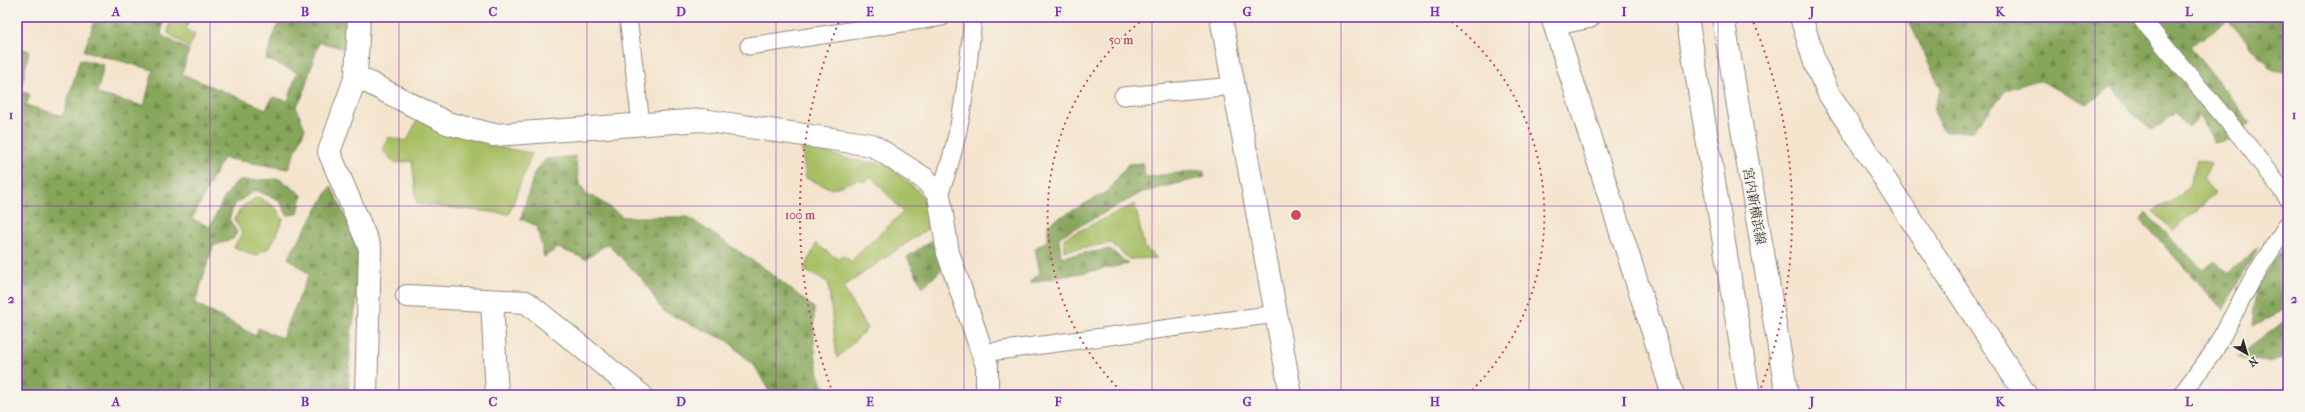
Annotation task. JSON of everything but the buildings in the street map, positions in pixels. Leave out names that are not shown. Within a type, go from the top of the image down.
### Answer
[{"type":"street","points":[[359,17],[356,76],[328,152],[370,248],[366,395]]},
{"type":"street","points":[[1221,17],[1291,395]]},
{"type":"street","points":[[1589,17],[1553,20],[1673,395]]},
{"type":"street","points":[[1687,17],[1749,395]]},
{"type":"street","name":"宮内新横浜線","points":[[1723,17],[1787,395]]},
{"type":"street","points":[[1801,17],[1815,63],[1829,94],[2026,395]]},
{"type":"street","points":[[356,76],[447,123],[494,135],[702,120],[872,145],[925,179],[939,195],[948,253],[987,366],[987,395]]},
{"type":"street","points":[[407,296],[526,302],[641,395]]},
{"type":"street","points":[[492,300],[497,395]]},
{"type":"lane","points":[[628,17],[641,124]]},
{"type":"lane","points":[[749,46],[942,17]]},
{"type":"lane","points":[[939,195],[952,162],[965,101],[973,17]]},
{"type":"lane","points":[[2140,17],[2246,143],[2288,198]]},
{"type":"lane","points":[[1123,96],[1234,86]]},
{"type":"lane","points":[[2181,395],[2214,351],[2253,278],[2288,224]]},
{"type":"lane","points":[[982,353],[1276,314]]},
{"type":"green space","points":[[96,17],[164,17],[161,35],[189,50],[182,74],[266,109],[273,97],[288,101],[297,72],[266,59],[280,17],[348,17],[346,49],[319,42],[302,97],[296,107],[305,129],[288,169],[223,158],[192,219],[210,227],[223,200],[237,181],[280,179],[302,195],[298,214],[287,215],[279,200],[255,190],[234,205],[229,219],[237,232],[233,239],[213,246],[195,303],[256,336],[258,328],[282,338],[309,274],[288,258],[331,186],[365,258],[351,333],[348,395],[17,395],[17,65],[21,48],[29,51],[21,90],[30,95],[26,105],[63,116],[80,59],[104,65],[97,94],[144,106],[153,70],[84,51]]},
{"type":"green space","points":[[171,17],[190,17],[186,29],[195,35],[189,48],[168,33]]},
{"type":"green space","points":[[1907,17],[2288,17],[2288,80],[2284,73],[2273,71],[2228,20],[2190,47],[2251,123],[2229,140],[2214,143],[2200,115],[2189,128],[2175,113],[2152,130],[2132,114],[2113,86],[2087,104],[2038,80],[2006,90],[1973,131],[1945,132],[1938,121],[1935,111],[1936,101],[1941,89]]},
{"type":"green space","points":[[17,20],[24,22],[19,41],[17,40]]},
{"type":"green space","points":[[418,118],[490,146],[532,153],[509,214],[417,204],[412,161],[395,163],[382,150],[388,137],[407,141]]},
{"type":"green space","points":[[801,146],[854,160],[887,165],[916,189],[931,209],[927,229],[843,287],[867,329],[837,358],[828,282],[804,270],[816,244],[836,258],[843,256],[851,261],[903,212],[872,177],[864,182],[859,179],[832,189],[806,178]]},
{"type":"green space","points":[[575,156],[579,182],[587,196],[595,197],[623,217],[688,217],[768,271],[814,308],[815,353],[819,374],[829,395],[771,395],[756,368],[728,341],[662,311],[645,282],[607,244],[586,259],[558,248],[544,257],[537,226],[521,219],[534,173],[546,159]]},
{"type":"green space","points":[[2197,160],[2211,163],[2203,179],[2215,194],[2173,231],[2153,211],[2178,197],[2189,186]]},
{"type":"green space","points":[[1143,163],[1145,177],[1203,170],[1205,177],[1143,192],[1059,237],[1061,257],[1110,249],[1128,264],[1029,283],[1040,273],[1035,248],[1048,240],[1048,224],[1108,191],[1128,164]]},
{"type":"green space","points":[[258,197],[275,207],[283,219],[271,246],[256,256],[234,247],[242,233],[234,219],[243,206]]},
{"type":"green space","points":[[1135,204],[1144,247],[1157,258],[1129,259],[1111,243],[1064,251],[1064,238]]},
{"type":"green space","points":[[2146,213],[2203,270],[2215,261],[2229,273],[2259,246],[2223,310],[2141,220]]},
{"type":"green space","points":[[932,240],[944,267],[923,288],[907,257]]},
{"type":"green space","points":[[2288,241],[2288,308],[2252,326],[2256,288]]},
{"type":"green space","points":[[2288,321],[2288,356],[2269,362],[2236,358],[2283,322]]}]
